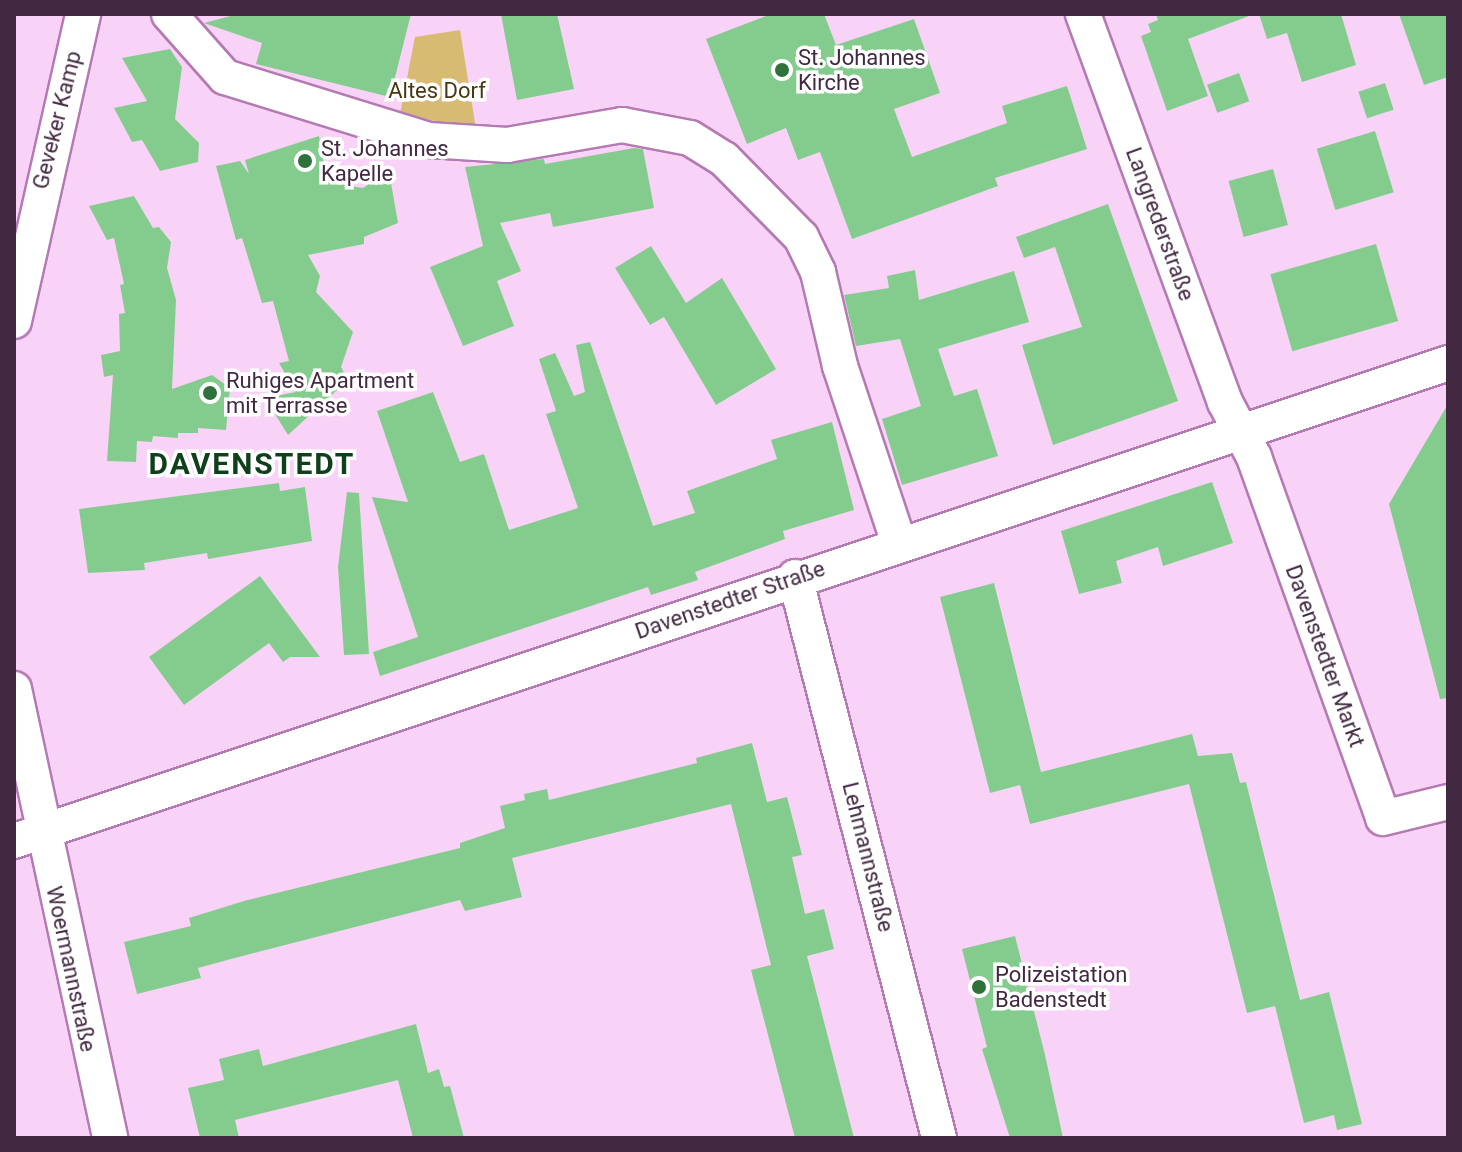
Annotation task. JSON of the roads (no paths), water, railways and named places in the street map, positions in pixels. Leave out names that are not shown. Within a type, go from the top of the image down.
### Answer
[{"type":"street","name":"Geveker Kamp","points":[[14,321],[83,14]]},
{"type":"street","points":[[169,14],[225,77],[429,140],[507,145],[622,125],[690,138],[724,159],[801,237],[818,272],[840,366],[899,543]]},
{"type":"street","name":"Langrederstraße","points":[[1083,14],[1225,402],[1241,432]]},
{"type":"street","name":"Davenstedter Straße","points":[[29,824],[349,733],[795,577],[1448,363]]},
{"type":"street","name":"Davenstedter Markt","points":[[1241,432],[1254,457],[1383,818],[1448,802]]},
{"type":"street","name":"Lehmannstraße","points":[[795,577],[939,1138]]},
{"type":"street","points":[[14,689],[29,824]]},
{"type":"street","name":"Woermannstraße","points":[[29,824],[110,1138]]},
{"type":"place","name":"St. Johannes Kirche","points":[[782,70]]},
{"type":"place","name":"St. Johannes Kapelle","points":[[305,161]]},
{"type":"place","name":"Ruhiges Apartment mit Terrasse","points":[[210,393]]},
{"type":"place","name":"Polizeistation Badenstedt","points":[[979,987]]},
{"type":"district","name":"DAVENSTEDT","points":[[252,464]]},
{"type":"park label","name":"Altes Dorf","points":[[437,91]]}]
